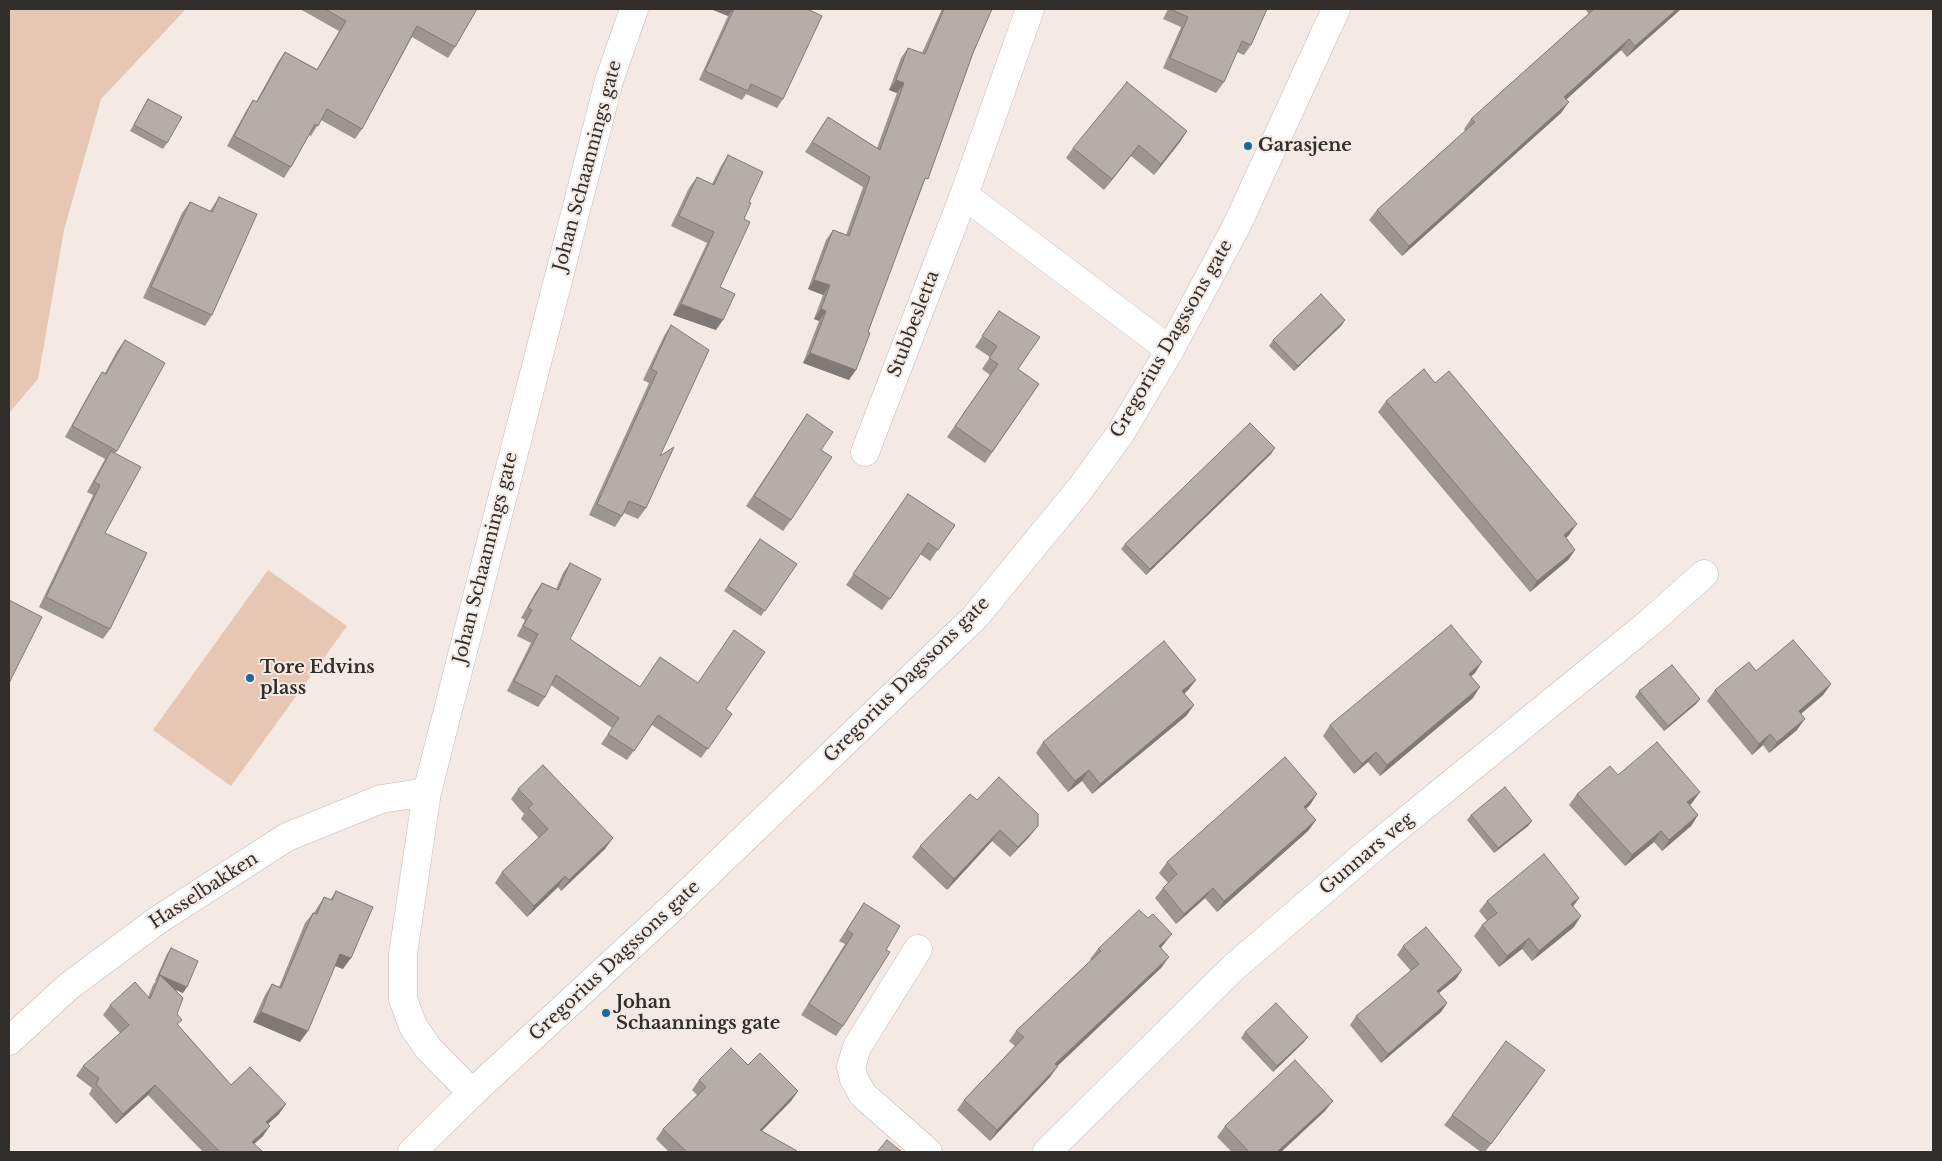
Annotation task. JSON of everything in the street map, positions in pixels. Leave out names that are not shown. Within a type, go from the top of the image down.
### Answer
[{"type":"street","name":"Johan Schaannings gate","points":[[472,1093],[428,1048],[413,1026],[403,999],[404,954],[427,792],[609,80],[634,9]]},
{"type":"street","name":"Stubbesletta","points":[[865,452],[964,195],[1030,9]]},
{"type":"street","name":"Gregorius Dagssons gate","points":[[412,1152],[472,1093],[672,908],[975,617],[1080,489],[1120,434],[1170,350],[1237,225],[1336,9]]},
{"type":"street","points":[[964,195],[1170,350]]},
{"type":"street","name":"Gunnars veg","points":[[1047,1152],[1234,967],[1380,842],[1642,629],[1704,574]]},
{"type":"street","name":"Hasselbakken","points":[[9,1042],[69,986],[158,920],[287,837],[381,799],[427,792]]},
{"type":"street","points":[[918,949],[857,1047],[851,1067],[854,1079],[863,1095],[928,1152]]},
{"type":"shaded area","points":[[9,9],[186,9],[101,99],[64,230],[38,379],[9,413]]},
{"type":"shaded area","name":"Tore Edvins plass","points":[[268,570],[347,626],[231,786],[153,730]]},
{"type":"building","points":[[325,9],[477,9],[455,47],[417,26],[362,129],[327,109],[318,126],[315,124],[291,167],[234,136],[253,100],[257,102],[285,52],[317,70],[346,21]]},
{"type":"building","points":[[734,9],[807,9],[822,16],[783,99],[751,84],[748,91],[705,71]]},
{"type":"building","points":[[944,9],[992,9],[973,53],[928,179],[925,178],[868,332],[870,333],[856,370],[810,353],[826,311],[821,309],[830,285],[814,280],[833,230],[849,236],[870,177],[812,142],[828,117],[880,150],[904,83],[896,80],[908,48],[925,54]]},
{"type":"building","points":[[1170,9],[1267,9],[1251,45],[1242,41],[1224,82],[1170,58],[1188,17]]},
{"type":"building","points":[[1594,9],[1677,9],[1635,46],[1629,39],[1564,97],[1569,102],[1409,246],[1377,210],[1475,122],[1471,119]]},
{"type":"building","points":[[1127,82],[1187,131],[1161,164],[1139,145],[1112,179],[1073,148]]},
{"type":"building","points":[[148,99],[182,117],[167,143],[134,125]]},
{"type":"building","points":[[728,155],[763,172],[749,202],[751,203],[744,219],[750,222],[720,287],[735,294],[723,320],[681,304],[714,232],[679,216],[697,177],[714,185]]},
{"type":"building","points":[[219,197],[257,214],[212,315],[151,287],[190,202],[212,212]]},
{"type":"building","points":[[1321,294],[1345,320],[1298,366],[1273,340]]},
{"type":"building","points":[[999,311],[1040,337],[1018,369],[1039,384],[992,452],[955,426],[998,364],[989,358],[997,346],[982,336]]},
{"type":"building","points":[[671,325],[709,350],[660,456],[674,447],[646,508],[629,501],[622,516],[597,504],[657,372],[651,369]]},
{"type":"building","points":[[125,340],[165,363],[117,451],[72,426],[102,372],[106,374]]},
{"type":"building","points":[[1424,369],[1435,383],[1449,371],[1577,524],[1564,535],[1575,550],[1537,581],[1386,401]]},
{"type":"building","points":[[807,414],[833,432],[821,450],[832,457],[791,520],[754,496]]},
{"type":"building","points":[[1250,423],[1275,448],[1150,569],[1125,544]]},
{"type":"building","points":[[111,451],[141,467],[105,533],[147,553],[110,629],[46,597],[100,485],[94,482]]},
{"type":"building","points":[[908,494],[955,525],[938,550],[928,543],[890,599],[853,574]]},
{"type":"building","points":[[760,539],[797,564],[765,611],[728,586]]},
{"type":"building","points":[[570,563],[601,579],[570,639],[640,687],[660,657],[698,683],[734,630],[765,652],[726,709],[732,714],[708,749],[658,715],[634,751],[608,734],[619,718],[556,675],[545,697],[514,681],[538,634],[523,626],[532,610],[528,608],[542,583],[558,590]]},
{"type":"building","points":[[9,600],[42,617],[9,683]]},
{"type":"building","points":[[1451,625],[1482,662],[1469,674],[1480,687],[1387,765],[1376,752],[1362,764],[1330,725]]},
{"type":"building","points":[[1793,640],[1831,684],[1799,711],[1805,719],[1777,742],[1770,734],[1759,744],[1715,690],[1749,662],[1756,671]]},
{"type":"building","points":[[1164,641],[1196,680],[1182,691],[1194,705],[1100,784],[1089,770],[1075,781],[1043,742]]},
{"type":"building","points":[[1672,665],[1700,699],[1668,726],[1639,691]]},
{"type":"building","points":[[1657,742],[1700,792],[1687,802],[1698,815],[1669,840],[1661,831],[1632,855],[1577,794],[1610,766],[1618,775]]},
{"type":"building","points":[[1285,757],[1317,794],[1304,807],[1316,820],[1224,901],[1213,888],[1184,914],[1163,888],[1177,874],[1167,862]]},
{"type":"building","points":[[543,765],[613,838],[569,880],[565,876],[534,906],[502,872],[548,829],[528,808],[533,804],[518,789]]},
{"type":"building","points":[[999,777],[1038,814],[1038,826],[1018,847],[1000,830],[954,879],[920,846],[970,794],[977,800]]},
{"type":"building","points":[[1505,787],[1532,821],[1498,848],[1471,815]]},
{"type":"building","points":[[1544,854],[1579,898],[1571,904],[1581,916],[1539,951],[1529,938],[1507,956],[1482,925],[1497,913],[1487,901]]},
{"type":"building","points":[[336,891],[373,907],[351,958],[340,954],[308,1031],[261,1012],[272,984],[281,988],[313,913],[317,914],[324,897],[332,900]]},
{"type":"building","points":[[864,903],[900,926],[886,950],[890,952],[843,1026],[809,1004],[853,934],[847,930]]},
{"type":"building","points":[[1139,910],[1148,918],[1153,914],[1172,934],[1159,946],[1169,957],[1055,1064],[1058,1066],[997,1130],[964,1100],[1024,1037],[1016,1031],[1101,951],[1098,949]]},
{"type":"building","points":[[1426,927],[1462,970],[1437,991],[1447,1003],[1388,1054],[1356,1016],[1419,964],[1403,946]]},
{"type":"building","points":[[171,948],[198,961],[187,987],[159,975]]},
{"type":"building","points":[[160,975],[183,998],[177,1014],[182,1020],[177,1024],[231,1085],[250,1067],[286,1104],[266,1122],[270,1126],[252,1142],[263,1152],[220,1152],[155,1085],[123,1114],[96,1084],[99,1078],[83,1066],[129,1025],[110,1005],[135,982],[150,999]]},
{"type":"building","points":[[1276,1003],[1308,1037],[1277,1066],[1245,1032]]},
{"type":"building","points":[[1506,1041],[1545,1070],[1491,1144],[1452,1115]]},
{"type":"building","points":[[731,1048],[748,1065],[760,1053],[798,1091],[760,1130],[797,1152],[687,1152],[663,1129],[706,1087],[699,1080]]},
{"type":"building","points":[[1295,1060],[1333,1101],[1277,1152],[1249,1152],[1225,1126]]},
{"type":"building","points":[[887,1140],[902,1152],[877,1152]]},
{"type":"place","name":"Garasjene","points":[[1248,146]]},
{"type":"place","name":"Tore Edvins plass","points":[[250,678]]},
{"type":"place","name":"Johan Schaannings gate","points":[[606,1013]]}]
